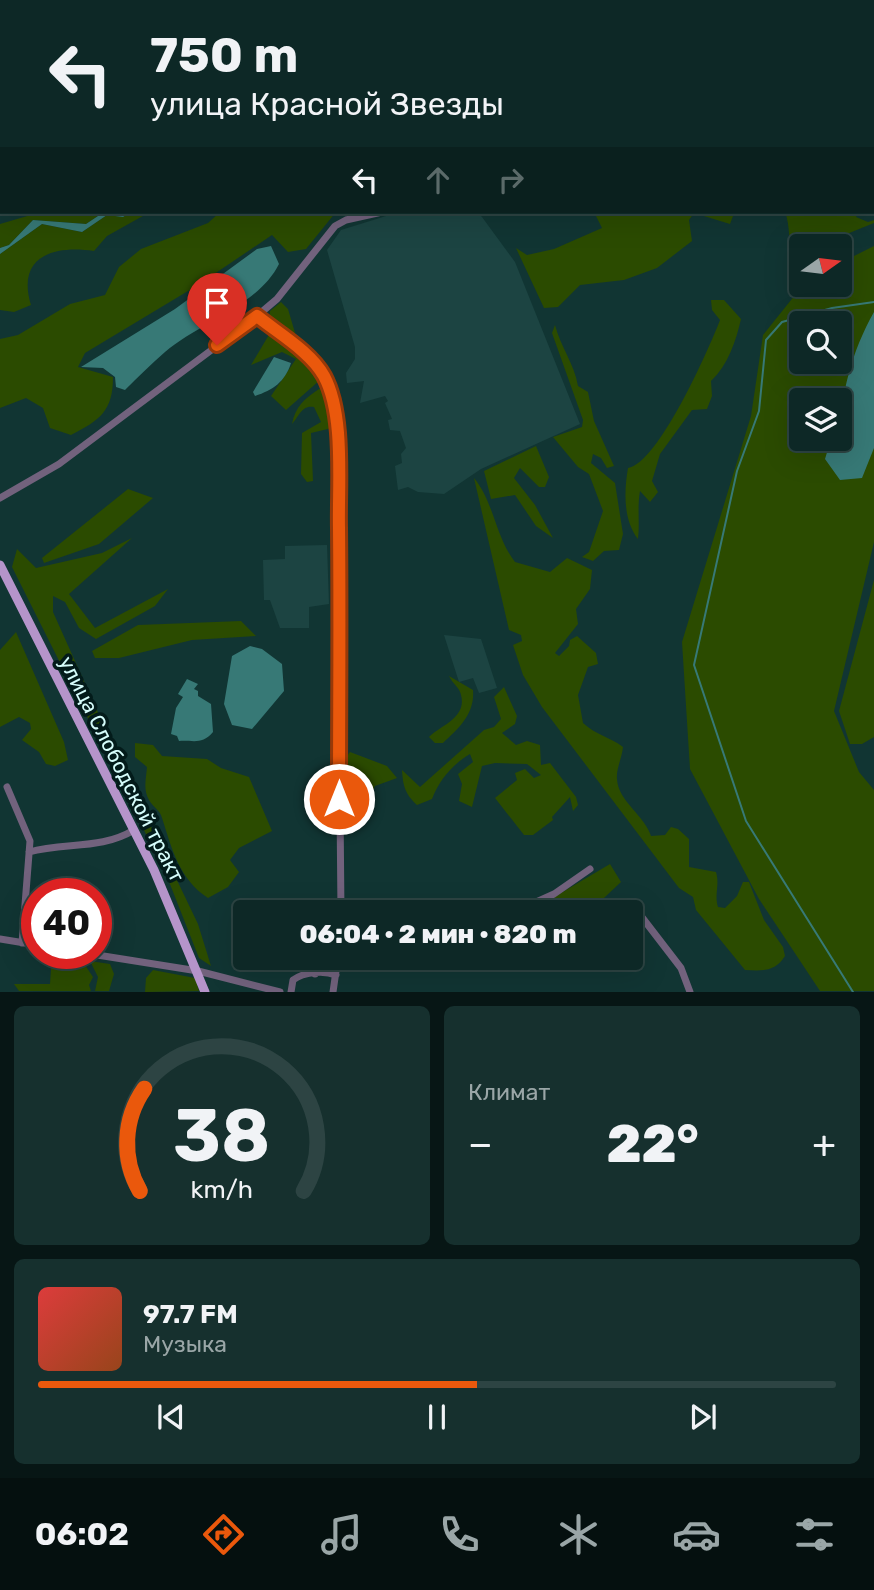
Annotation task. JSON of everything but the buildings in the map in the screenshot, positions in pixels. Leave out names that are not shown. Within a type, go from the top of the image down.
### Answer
[{"type":"main road","name":"улица Слободской тракт","points":[[0,565],[134,830],[205,992]]},
{"type":"street","points":[[0,498],[58,464],[257,316],[277,299],[335,226],[346,220],[373,214]]},
{"type":"street","points":[[257,316],[321,370],[327,383],[335,420],[342,617],[339,701],[341,900]]},
{"type":"street","points":[[7,787],[29,838],[27,878]]},
{"type":"street","points":[[29,852],[82,847],[111,840],[134,830]]},
{"type":"street","points":[[541,900],[590,869]]},
{"type":"street","points":[[643,919],[681,968],[691,992]]},
{"type":"street","points":[[0,939],[21,943]]},
{"type":"street","points":[[112,957],[198,971],[280,992]]},
{"type":"street","points":[[333,992],[337,970]]},
{"type":"street","points":[[291,992],[295,978],[315,974],[336,975]]},
{"type":"shaded area","points":[[101,214],[128,214],[123,217],[107,215],[82,232],[42,224],[0,254],[0,248],[9,245],[33,220],[86,224]]},
{"type":"shaded area","points":[[393,214],[479,214],[515,262],[580,424],[481,469],[444,494],[418,492],[408,487],[398,490],[395,466],[402,463],[401,454],[406,448],[400,431],[390,430],[388,420],[392,419],[385,403],[388,401],[385,396],[360,403],[364,381],[347,383],[346,373],[355,359],[355,347],[327,250],[341,230]]},
{"type":"shaded area","points":[[271,246],[279,264],[257,291],[243,303],[179,342],[125,390],[116,387],[115,377],[103,368],[81,367],[175,309],[257,249]]},
{"type":"shaded area","points":[[874,312],[874,448],[862,478],[840,480],[825,459],[827,451],[852,451],[852,388],[846,388],[849,374],[852,374],[859,342]]},
{"type":"shaded area","points":[[274,357],[291,363],[288,370],[278,384],[255,396],[253,392]]},
{"type":"shaded area","points":[[327,545],[329,604],[309,607],[309,628],[280,628],[270,600],[264,600],[263,560],[285,559],[285,546]]},
{"type":"shaded area","points":[[444,635],[481,639],[497,688],[479,693],[473,678],[459,682]]},
{"type":"shaded area","points":[[250,646],[262,649],[282,664],[284,691],[252,729],[232,725],[224,704],[232,656]]},
{"type":"shaded area","points":[[187,679],[198,684],[194,689],[198,691],[198,696],[211,704],[213,732],[201,740],[179,741],[177,736],[171,734],[176,708],[183,697],[178,694]]},
{"type":"green space","points":[[34,214],[101,214],[86,224],[33,220],[9,245],[0,248],[0,224]]},
{"type":"green space","points":[[128,214],[146,214],[107,236],[94,251],[65,250],[42,257],[29,275],[31,305],[14,312],[0,310],[0,254],[42,224],[82,232],[107,215],[123,217]]},
{"type":"green space","points":[[218,214],[334,214],[306,249],[288,252],[272,235],[198,285],[85,353],[78,367],[113,377],[111,398],[103,413],[81,430],[71,435],[50,428],[43,408],[26,398],[0,408],[0,339],[18,335],[70,304],[105,295],[119,267],[141,249],[208,223]]},
{"type":"green space","points":[[595,214],[693,214],[689,220],[692,241],[657,268],[624,280],[580,285],[558,307],[544,308],[516,248],[527,255],[554,249],[602,228]]},
{"type":"green space","points":[[697,214],[733,216],[730,224]]},
{"type":"green space","points":[[786,214],[858,214],[856,217],[868,222],[874,220],[874,223],[847,234],[789,234]]},
{"type":"green space","points":[[874,246],[874,542],[834,711],[859,772],[874,790],[874,991],[820,991],[759,899],[690,769],[682,642],[751,416],[763,335],[793,298],[852,298],[852,257]]},
{"type":"green space","points":[[711,300],[724,300],[741,319],[737,336],[727,360],[711,381],[712,396],[707,409],[692,410],[660,454],[652,481],[658,492],[650,502],[640,491],[638,539],[627,514],[628,468],[640,462],[653,447],[694,379],[720,320],[712,310]]},
{"type":"green space","points":[[281,302],[288,309],[298,343],[270,320],[270,311]]},
{"type":"green space","points":[[555,325],[578,386],[588,392],[594,421],[614,466],[607,468],[601,458],[593,454],[591,463],[615,483],[623,534],[619,550],[604,551],[593,561],[582,557],[589,552],[603,511],[589,474],[578,467],[553,437],[582,427],[583,420],[552,333]]},
{"type":"green space","points":[[270,333],[314,367],[320,380],[286,410],[271,396],[296,359],[282,352],[251,365]]},
{"type":"green space","points":[[319,389],[323,389],[332,428],[311,433],[313,481],[307,482],[301,474],[302,433],[321,422],[314,407],[310,407],[303,410],[292,424],[301,404]]},
{"type":"green space","points":[[536,446],[549,477],[545,487],[539,487],[520,468],[514,478],[535,505],[553,538],[536,526],[515,495],[491,499],[484,471]]},
{"type":"green space","points":[[474,478],[481,487],[503,541],[515,562],[550,572],[567,558],[592,570],[590,589],[576,609],[578,624],[555,653],[559,656],[569,646],[570,640],[577,636],[596,653],[598,664],[588,667],[578,695],[583,723],[623,747],[617,775],[619,787],[651,836],[665,835],[671,827],[678,829],[689,839],[689,867],[716,872],[718,907],[725,908],[737,896],[743,882],[749,882],[764,920],[783,947],[785,956],[777,965],[762,970],[745,970],[696,910],[693,897],[679,888],[542,707],[523,675],[513,645],[522,641],[521,635],[509,630]]},
{"type":"green space","points":[[128,489],[153,498],[99,544],[44,563],[42,558]]},
{"type":"green space","points":[[132,538],[69,594],[95,628],[168,589],[155,606],[96,639],[79,628],[65,602],[53,596],[53,612],[118,757],[198,924],[211,966],[199,958],[166,874],[12,567],[17,549],[36,568],[102,553]]},
{"type":"green space","points":[[874,580],[874,737],[862,744],[850,744],[839,711]]},
{"type":"green space","points":[[241,621],[256,636],[192,640],[119,658],[95,658],[92,651],[138,625]]},
{"type":"green space","points":[[16,632],[64,742],[68,760],[55,766],[46,764],[39,752],[22,740],[31,729],[30,723],[19,717],[0,727],[0,650]]},
{"type":"green space","points":[[449,676],[473,690],[473,699],[469,713],[455,732],[443,743],[435,743],[429,737],[457,715],[462,703],[460,692]]},
{"type":"green space","points":[[504,687],[517,716],[515,724],[502,733],[516,745],[527,741],[540,745],[541,765],[550,763],[576,797],[578,805],[573,811],[570,797],[552,817],[553,820],[533,835],[524,835],[495,798],[517,780],[515,773],[525,769],[534,778],[541,775],[527,764],[495,763],[482,766],[472,807],[459,801],[462,784],[458,774],[473,762],[470,754],[447,773],[432,799],[417,805],[407,793],[403,781],[402,770],[420,787],[484,730],[494,727],[501,719],[494,697]]},
{"type":"green space","points":[[135,743],[153,745],[162,756],[207,759],[221,768],[249,777],[272,831],[239,848],[230,860],[239,872],[228,887],[208,898],[183,873],[161,815],[147,796],[147,767],[135,757]]},
{"type":"green space","points":[[350,752],[387,766],[397,778],[375,786],[359,828],[346,827],[346,757]]},
{"type":"green space","points":[[610,864],[621,882],[602,900],[549,900]]},
{"type":"green space","points":[[51,969],[88,969],[93,977],[89,985],[91,991],[19,991],[14,984],[50,984]]},
{"type":"green space","points":[[94,969],[112,969],[114,974],[109,991],[95,991],[98,977]]},
{"type":"green space","points":[[153,970],[195,978],[199,991],[145,992],[146,978]]},
{"type":"waterway","points":[[853,992],[746,821],[694,665],[737,471],[759,411],[766,340],[782,322],[832,308],[874,302]]},
{"type":"route","points":[[217,345],[257,316],[321,370],[334,409],[342,617],[339,799]]}]
